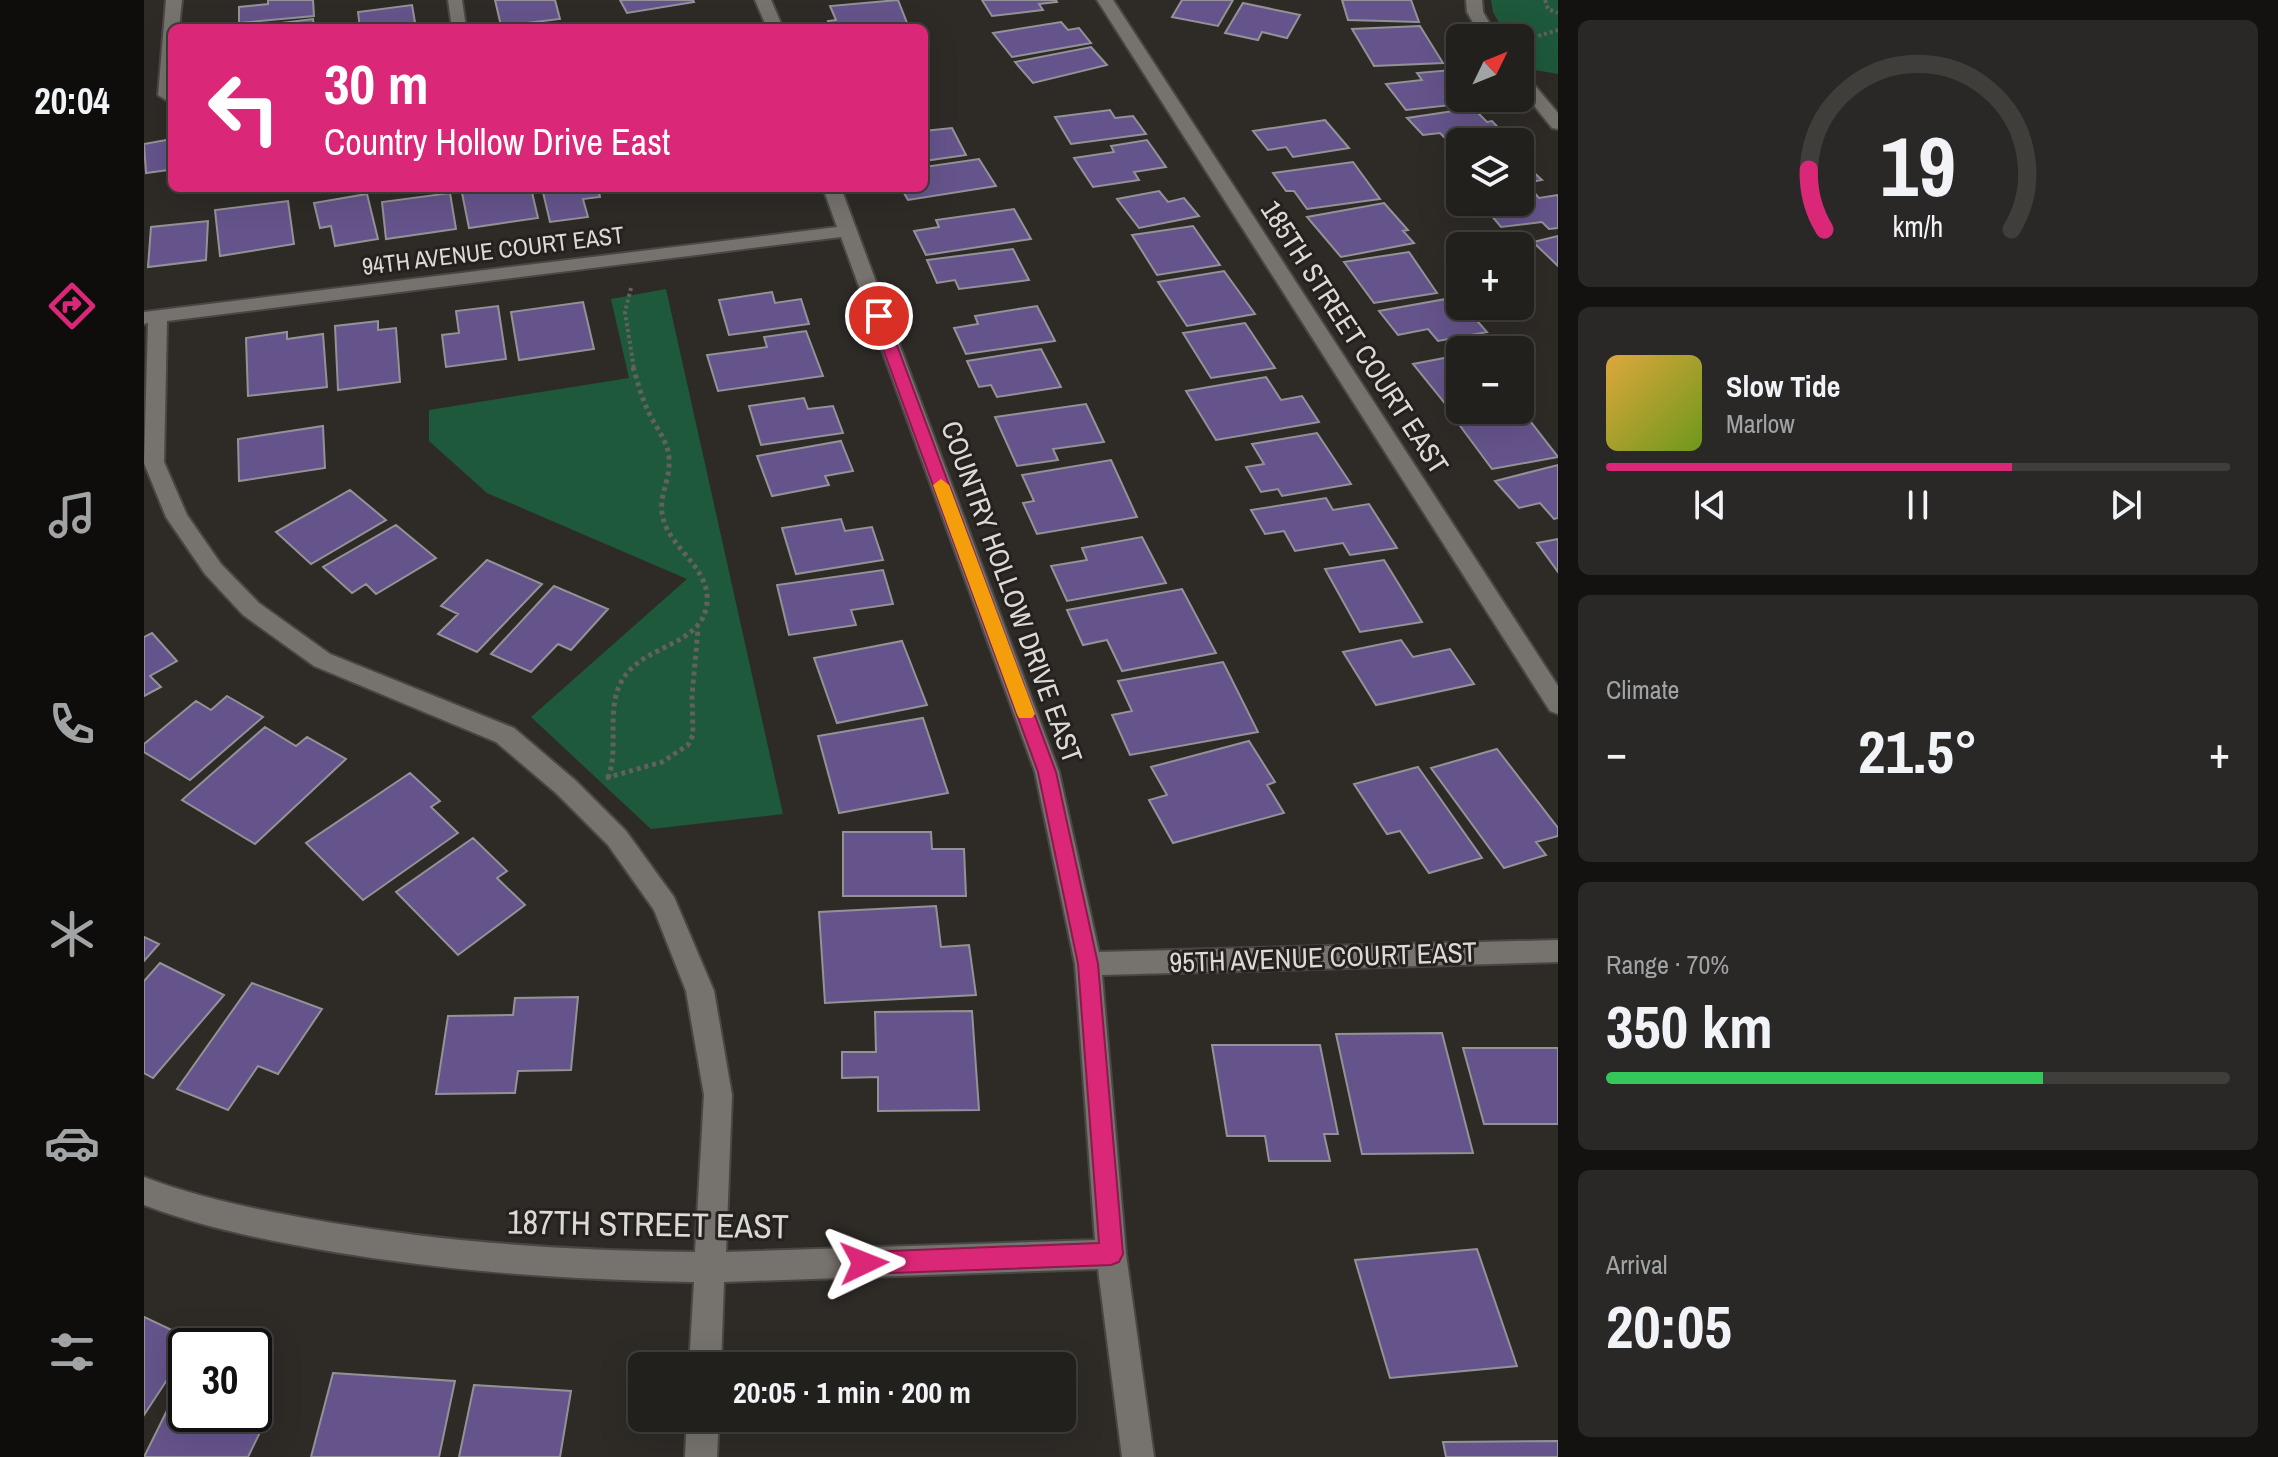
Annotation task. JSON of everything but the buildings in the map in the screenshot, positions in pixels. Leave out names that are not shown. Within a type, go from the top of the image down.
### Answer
[{"type":"street","points":[[173,24],[174,0]]},
{"type":"street","points":[[763,0],[773,24]]},
{"type":"street","name":"185TH STREET COURT EAST","points":[[1105,0],[1558,705]]},
{"type":"street","points":[[1474,0],[1475,12],[1482,24]]},
{"type":"street","points":[[1540,102],[1558,94]]},
{"type":"street","points":[[1534,95],[1558,124]]},
{"type":"street","name":"COUNTRY HOLLOW DRIVE EAST","points":[[833,192],[1047,772],[1088,964],[1111,1254],[1138,1457]]},
{"type":"street","name":"94TH AVENUE COURT EAST","points":[[151,317],[847,231]]},
{"type":"street","points":[[151,317],[154,462],[177,517],[213,569],[251,609],[322,660],[505,735],[617,838],[665,905],[700,991],[718,1095],[706,1352]]},
{"type":"street","name":"95TH AVENUE COURT EAST","points":[[1088,964],[1558,951]]},
{"type":"street","name":"187TH STREET EAST","points":[[144,1191],[191,1210],[381,1248],[581,1267],[709,1268],[1111,1254]]},
{"type":"street","points":[[701,1457],[702,1432]]},
{"type":"lane","points":[[455,0],[458,24]]},
{"type":"path","points":[[1545,0],[1548,9],[1558,13]]},
{"type":"path","points":[[1534,38],[1558,30]]},
{"type":"path","points":[[577,798],[608,778],[662,762],[688,745],[693,735],[692,695],[698,629],[710,599],[706,581],[669,535],[660,508],[669,456],[644,403],[623,320],[627,293],[654,272],[661,264],[663,254]]},
{"type":"path","points":[[608,778],[616,749],[613,706],[622,678],[634,664],[652,652],[698,629]]},
{"type":"green space","points":[[1491,0],[1558,0],[1558,74],[1534,69],[1534,24],[1500,24]]},
{"type":"green space","points":[[666,289],[783,814],[651,829],[531,717],[687,579],[487,493],[429,441],[429,410],[629,378],[611,299]]},
{"type":"slow traffic","points":[[941,485],[1026,714]]},
{"type":"route","points":[[864,1263],[1111,1254],[1088,964],[1047,772],[879,316]]}]
